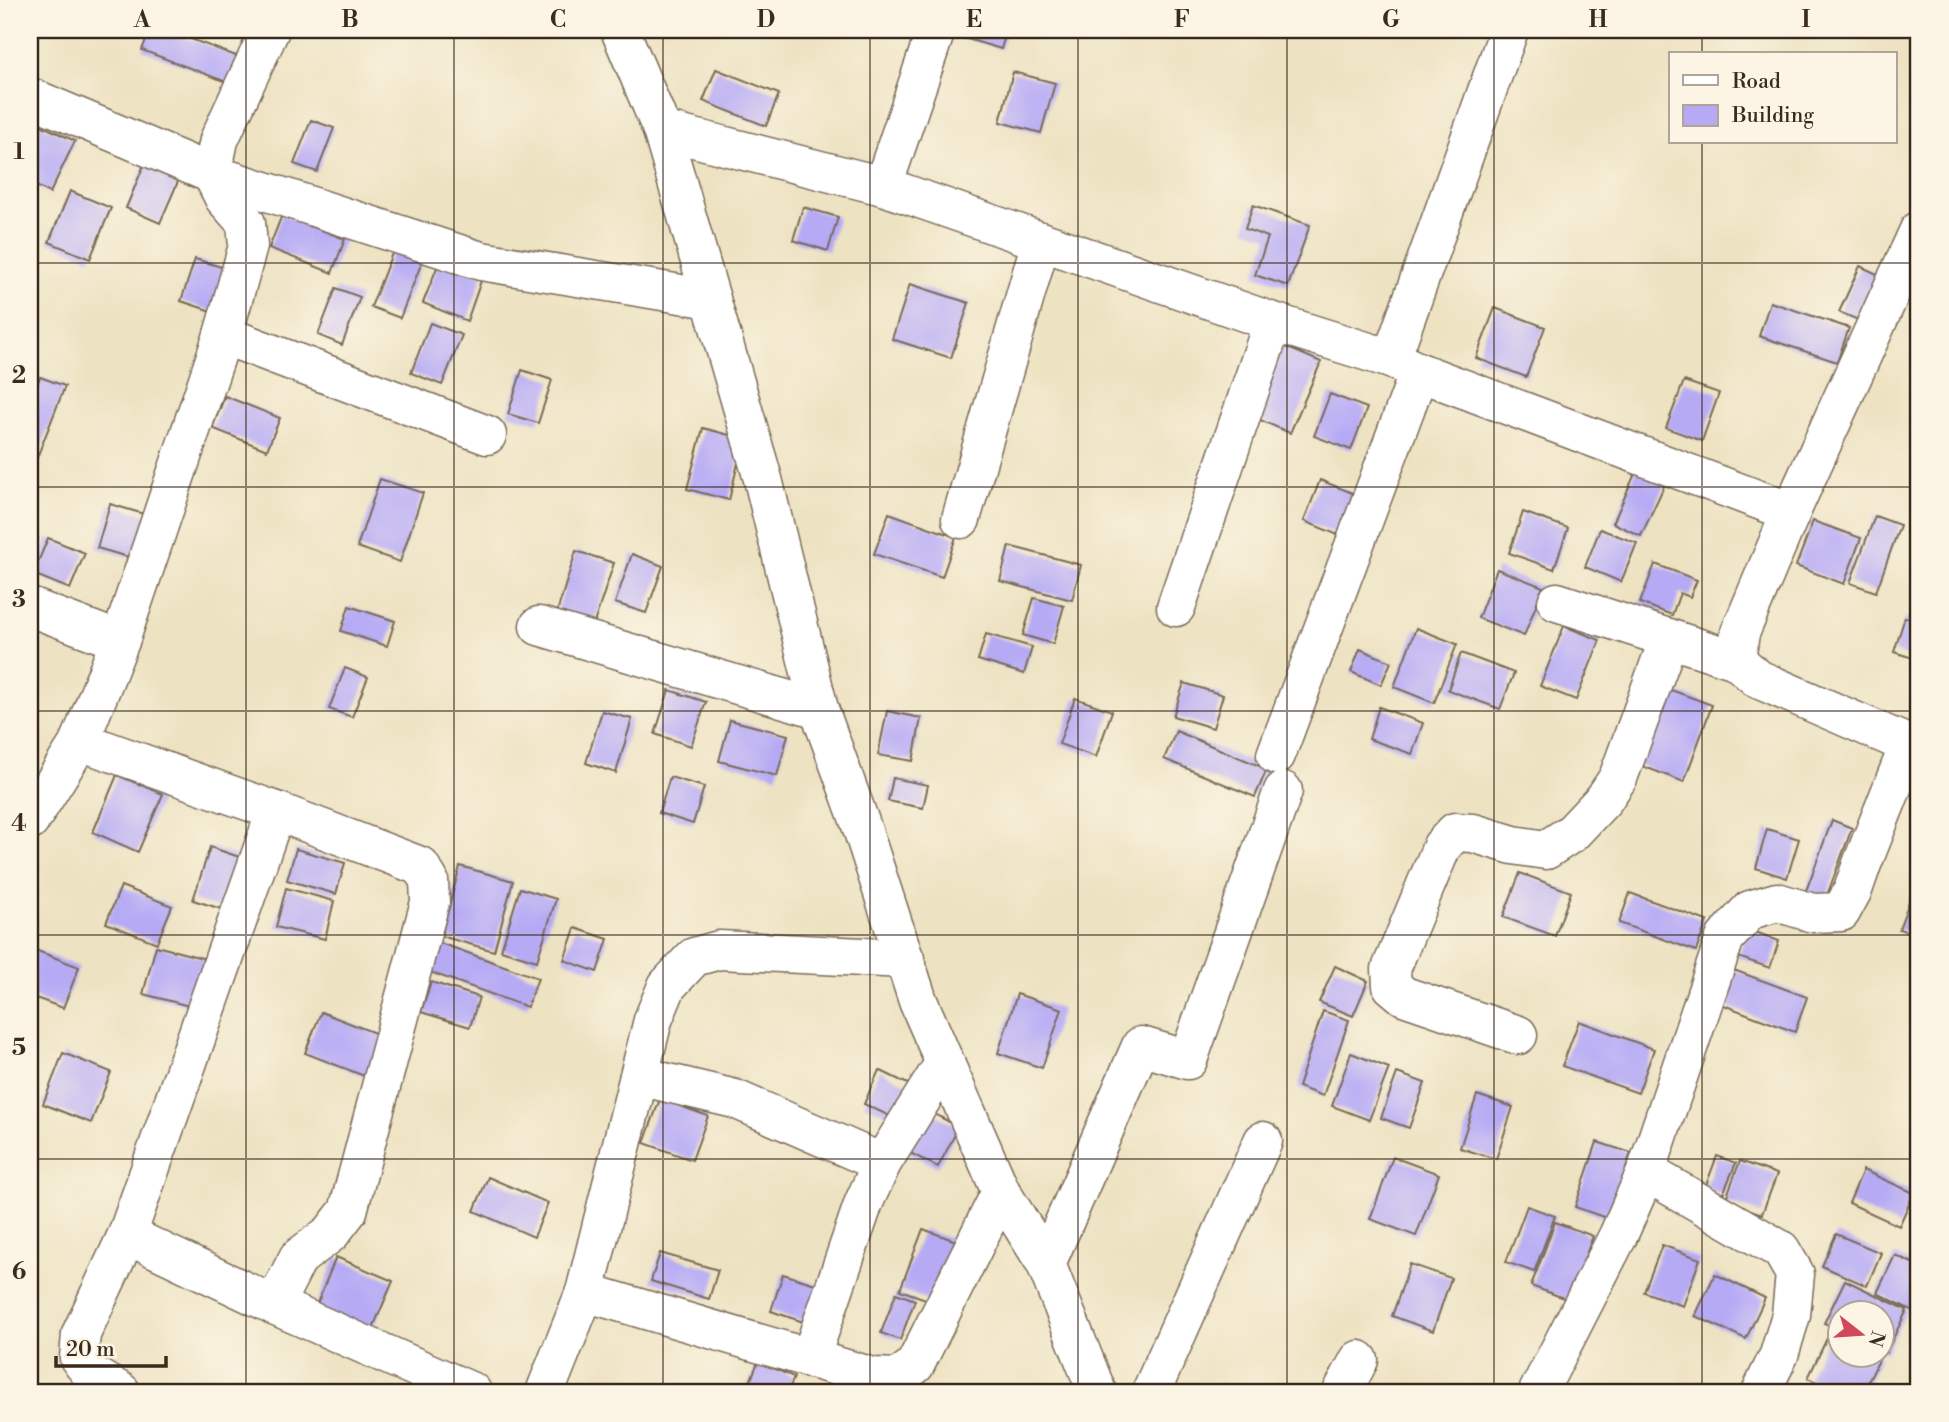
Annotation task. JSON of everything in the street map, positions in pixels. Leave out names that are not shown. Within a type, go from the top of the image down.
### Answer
[{"type":"street","points":[[30,821],[80,741],[120,641],[223,335],[248,246],[246,223],[225,198],[212,174],[219,139],[270,30]]},
{"type":"street","points":[[620,30],[662,130],[762,479],[819,709],[861,825],[918,1001],[1001,1192],[1046,1264],[1097,1392]]},
{"type":"street","points":[[883,186],[936,30]]},
{"type":"street","points":[[1046,1264],[1141,1046],[1188,1060],[1280,773],[1509,30]]},
{"type":"street","points":[[30,97],[212,174],[481,261],[711,299]]},
{"type":"street","points":[[662,130],[883,186],[1405,366],[1791,512]]},
{"type":"street","points":[[1736,660],[1741,633],[1791,512],[1919,230]]},
{"type":"street","points":[[961,519],[1041,242]]},
{"type":"street","points":[[1176,607],[1273,322]]},
{"type":"street","points":[[223,335],[487,435]]},
{"type":"street","points":[[1538,1392],[1618,1236],[1646,1172],[1725,938],[1750,910],[1777,902],[1813,913],[1841,912],[1914,747],[1758,680],[1736,660],[1557,602]]},
{"type":"street","points":[[30,607],[120,641]]},
{"type":"street","points":[[539,626],[819,709]]},
{"type":"street","points":[[1518,1035],[1404,996],[1392,986],[1391,969],[1436,858],[1442,846],[1455,832],[1473,833],[1513,845],[1546,850],[1572,833],[1604,799],[1618,778],[1669,638]]},
{"type":"street","points":[[80,741],[276,811],[419,866],[429,880],[429,902],[348,1211],[331,1233],[298,1258],[274,1305]]},
{"type":"street","points":[[121,1392],[91,1374],[79,1358],[81,1334],[127,1235],[276,811]]},
{"type":"street","points":[[545,1392],[586,1292],[653,1020],[667,986],[694,957],[719,950],[905,959]]},
{"type":"street","points":[[810,1359],[864,1202],[882,1163],[945,1062]]},
{"type":"street","points":[[639,1076],[735,1099],[882,1163]]},
{"type":"street","points":[[1151,1392],[1263,1141]]},
{"type":"street","points":[[1646,1172],[1781,1250],[1795,1274],[1791,1315],[1779,1355],[1761,1392]]},
{"type":"street","points":[[586,1292],[873,1377],[898,1378],[915,1365],[1001,1192]]},
{"type":"street","points":[[127,1235],[274,1305],[472,1392]]},
{"type":"building","points":[[150,30],[167,30],[239,57],[229,83],[142,50]]},
{"type":"building","points":[[948,30],[1007,30],[1001,49],[947,33]]},
{"type":"building","points":[[716,69],[779,94],[766,126],[703,101]]},
{"type":"building","points":[[1013,72],[1055,83],[1041,133],[1000,122]]},
{"type":"building","points":[[30,120],[75,141],[50,193],[30,183]]},
{"type":"building","points":[[311,120],[334,128],[317,172],[294,164]]},
{"type":"building","points":[[148,155],[183,170],[160,223],[126,208]]},
{"type":"building","points":[[70,191],[111,208],[90,259],[49,242]]},
{"type":"building","points":[[1253,205],[1310,225],[1288,286],[1255,275],[1268,237],[1245,229]]},
{"type":"building","points":[[803,207],[838,217],[828,251],[793,240]]},
{"type":"building","points":[[282,215],[345,239],[332,273],[269,248]]},
{"type":"building","points":[[396,243],[425,254],[400,318],[371,307]]},
{"type":"building","points":[[195,259],[228,269],[214,312],[181,301]]},
{"type":"building","points":[[440,260],[483,275],[467,321],[423,303]]},
{"type":"building","points":[[1860,266],[1888,279],[1868,324],[1839,312]]},
{"type":"building","points":[[910,284],[969,303],[951,358],[892,339]]},
{"type":"building","points":[[336,288],[360,297],[342,345],[318,335]]},
{"type":"building","points":[[1770,302],[1849,328],[1837,362],[1759,336]]},
{"type":"building","points":[[1495,308],[1545,327],[1526,377],[1476,358]]},
{"type":"building","points":[[430,323],[462,335],[442,385],[411,373]]},
{"type":"building","points":[[1281,345],[1321,362],[1290,433],[1251,416]]},
{"type":"building","points":[[522,370],[552,380],[538,423],[508,414]]},
{"type":"building","points":[[40,377],[65,386],[34,465],[30,463],[30,403]]},
{"type":"building","points":[[1684,381],[1719,393],[1702,441],[1666,428]]},
{"type":"building","points":[[1330,394],[1367,408],[1351,450],[1314,436]]},
{"type":"building","points":[[225,396],[280,418],[267,450],[212,428]]},
{"type":"building","points":[[703,428],[744,439],[729,500],[687,489]]},
{"type":"building","points":[[1642,458],[1671,471],[1641,536],[1613,523]]},
{"type":"building","points":[[380,479],[423,493],[400,562],[357,547]]},
{"type":"building","points":[[1320,480],[1355,494],[1338,535],[1304,521]]},
{"type":"building","points":[[110,504],[154,517],[142,561],[97,548]]},
{"type":"building","points":[[1523,512],[1568,528],[1554,569],[1509,553]]},
{"type":"building","points":[[889,513],[956,537],[942,577],[874,554]]},
{"type":"building","points":[[1875,516],[1900,525],[1876,592],[1850,583]]},
{"type":"building","points":[[1813,521],[1861,538],[1844,584],[1796,566]]},
{"type":"building","points":[[1600,529],[1637,543],[1621,582],[1585,567]]},
{"type":"building","points":[[30,535],[38,538],[30,559]]},
{"type":"building","points":[[48,538],[85,553],[70,589],[33,574]]},
{"type":"building","points":[[1009,546],[1081,565],[1072,600],[1000,581]]},
{"type":"building","points":[[576,551],[614,563],[594,623],[557,612]]},
{"type":"building","points":[[632,554],[663,566],[646,613],[615,603]]},
{"type":"building","points":[[1655,564],[1697,580],[1690,597],[1680,593],[1672,615],[1640,603]]},
{"type":"building","points":[[1497,569],[1543,587],[1524,636],[1478,618]]},
{"type":"building","points":[[1034,598],[1064,606],[1053,644],[1023,635]]},
{"type":"building","points":[[349,606],[395,621],[387,646],[341,631]]},
{"type":"building","points":[[1905,617],[1919,622],[1919,660],[1894,652]]},
{"type":"building","points":[[1564,626],[1600,640],[1576,700],[1540,686]]},
{"type":"building","points":[[1416,628],[1457,644],[1434,703],[1394,687]]},
{"type":"building","points":[[986,634],[1032,647],[1024,674],[978,660]]},
{"type":"building","points":[[1360,649],[1391,662],[1381,685],[1351,672]]},
{"type":"building","points":[[1461,653],[1514,673],[1500,709],[1448,690]]},
{"type":"building","points":[[345,668],[368,677],[352,717],[329,709]]},
{"type":"building","points":[[1184,683],[1223,695],[1213,728],[1173,716]]},
{"type":"building","points":[[1663,687],[1712,705],[1684,782],[1634,763]]},
{"type":"building","points":[[669,690],[706,702],[691,746],[655,734]]},
{"type":"building","points":[[1075,698],[1112,711],[1096,757],[1059,744]]},
{"type":"building","points":[[1379,707],[1423,723],[1412,754],[1369,739]]},
{"type":"building","points":[[602,711],[632,719],[616,773],[586,763]]},
{"type":"building","points":[[887,711],[921,718],[913,761],[878,755]]},
{"type":"building","points":[[730,720],[788,735],[777,776],[719,761]]},
{"type":"building","points":[[1176,731],[1267,769],[1255,797],[1164,759]]},
{"type":"building","points":[[117,775],[163,794],[138,852],[93,832]]},
{"type":"building","points":[[670,777],[704,787],[693,824],[659,813]]},
{"type":"building","points":[[893,778],[928,785],[923,808],[888,801]]},
{"type":"building","points":[[1832,820],[1852,828],[1826,898],[1806,891]]},
{"type":"building","points":[[1767,829],[1799,839],[1787,878],[1756,868]]},
{"type":"building","points":[[210,847],[248,860],[231,912],[193,900]]},
{"type":"building","points":[[296,849],[345,863],[336,894],[287,880]]},
{"type":"building","points":[[460,866],[513,881],[494,951],[441,936]]},
{"type":"building","points":[[1520,873],[1571,892],[1555,936],[1503,917]]},
{"type":"building","points":[[1919,875],[1919,936],[1899,929]]},
{"type":"building","points":[[121,886],[172,906],[157,943],[106,923]]},
{"type":"building","points":[[286,888],[334,901],[325,939],[276,927]]},
{"type":"building","points":[[520,888],[556,899],[537,961],[501,950]]},
{"type":"building","points":[[1630,893],[1707,921],[1696,951],[1619,923]]},
{"type":"building","points":[[575,928],[608,939],[597,972],[564,960]]},
{"type":"building","points":[[1748,929],[1779,941],[1770,968],[1738,957]]},
{"type":"building","points":[[437,942],[538,978],[527,1007],[427,971]]},
{"type":"building","points":[[156,946],[210,960],[197,1008],[143,994]]},
{"type":"building","points":[[30,948],[79,967],[63,1008],[30,996]]},
{"type":"building","points":[[1335,966],[1368,981],[1353,1016],[1319,1002]]},
{"type":"building","points":[[1731,969],[1807,997],[1795,1032],[1718,1003]]},
{"type":"building","points":[[431,982],[479,997],[470,1027],[421,1012]]},
{"type":"building","points":[[1017,994],[1062,1009],[1042,1068],[998,1053]]},
{"type":"building","points":[[1323,1011],[1349,1020],[1323,1096],[1298,1087]]},
{"type":"building","points":[[321,1012],[388,1038],[372,1079],[305,1053]]},
{"type":"building","points":[[1579,1021],[1654,1049],[1638,1093],[1562,1066]]},
{"type":"building","points":[[63,1053],[111,1072],[91,1123],[43,1104]]},
{"type":"building","points":[[1351,1053],[1389,1068],[1369,1120],[1332,1106]]},
{"type":"building","points":[[879,1070],[912,1086],[896,1119],[864,1104]]},
{"type":"building","points":[[1397,1073],[1425,1083],[1409,1128],[1381,1118]]},
{"type":"building","points":[[1477,1095],[1513,1107],[1496,1159],[1460,1148]]},
{"type":"building","points":[[660,1099],[708,1116],[692,1160],[644,1143]]},
{"type":"building","points":[[923,1108],[959,1127],[938,1167],[902,1149]]},
{"type":"building","points":[[1597,1142],[1631,1153],[1609,1219],[1575,1207]]},
{"type":"building","points":[[1717,1156],[1736,1163],[1723,1194],[1705,1188]]},
{"type":"building","points":[[1393,1157],[1439,1174],[1416,1236],[1370,1219]]},
{"type":"building","points":[[1740,1161],[1777,1174],[1762,1214],[1725,1201]]},
{"type":"building","points":[[1863,1170],[1914,1193],[1899,1226],[1849,1203]]},
{"type":"building","points":[[488,1177],[548,1203],[534,1237],[474,1211]]},
{"type":"building","points":[[1527,1206],[1555,1216],[1534,1272],[1506,1262]]},
{"type":"building","points":[[1555,1222],[1593,1236],[1569,1300],[1531,1286]]},
{"type":"building","points":[[923,1229],[956,1241],[934,1302],[900,1290]]},
{"type":"building","points":[[1836,1234],[1881,1253],[1867,1286],[1822,1266]]},
{"type":"building","points":[[1662,1245],[1700,1259],[1683,1306],[1644,1292]]},
{"type":"building","points":[[660,1253],[718,1270],[709,1299],[651,1281]]},
{"type":"building","points":[[1895,1255],[1919,1266],[1919,1314],[1896,1302],[1896,1300],[1877,1293]]},
{"type":"building","points":[[336,1257],[393,1281],[370,1335],[314,1311]]},
{"type":"building","points":[[1410,1264],[1451,1278],[1433,1331],[1392,1316]]},
{"type":"building","points":[[783,1274],[825,1287],[812,1325],[771,1311]]},
{"type":"building","points":[[1715,1274],[1765,1298],[1746,1339],[1695,1316]]},
{"type":"building","points":[[1845,1280],[1886,1300],[1835,1300]]},
{"type":"building","points":[[896,1293],[915,1300],[900,1340],[881,1333]]},
{"type":"building","points":[[1896,1305],[1907,1310],[1896,1333]]},
{"type":"building","points":[[1826,1340],[1826,1370],[1874,1370],[1863,1392],[1837,1392],[1808,1378]]},
{"type":"building","points":[[758,1362],[794,1377],[788,1392],[746,1392]]}]
